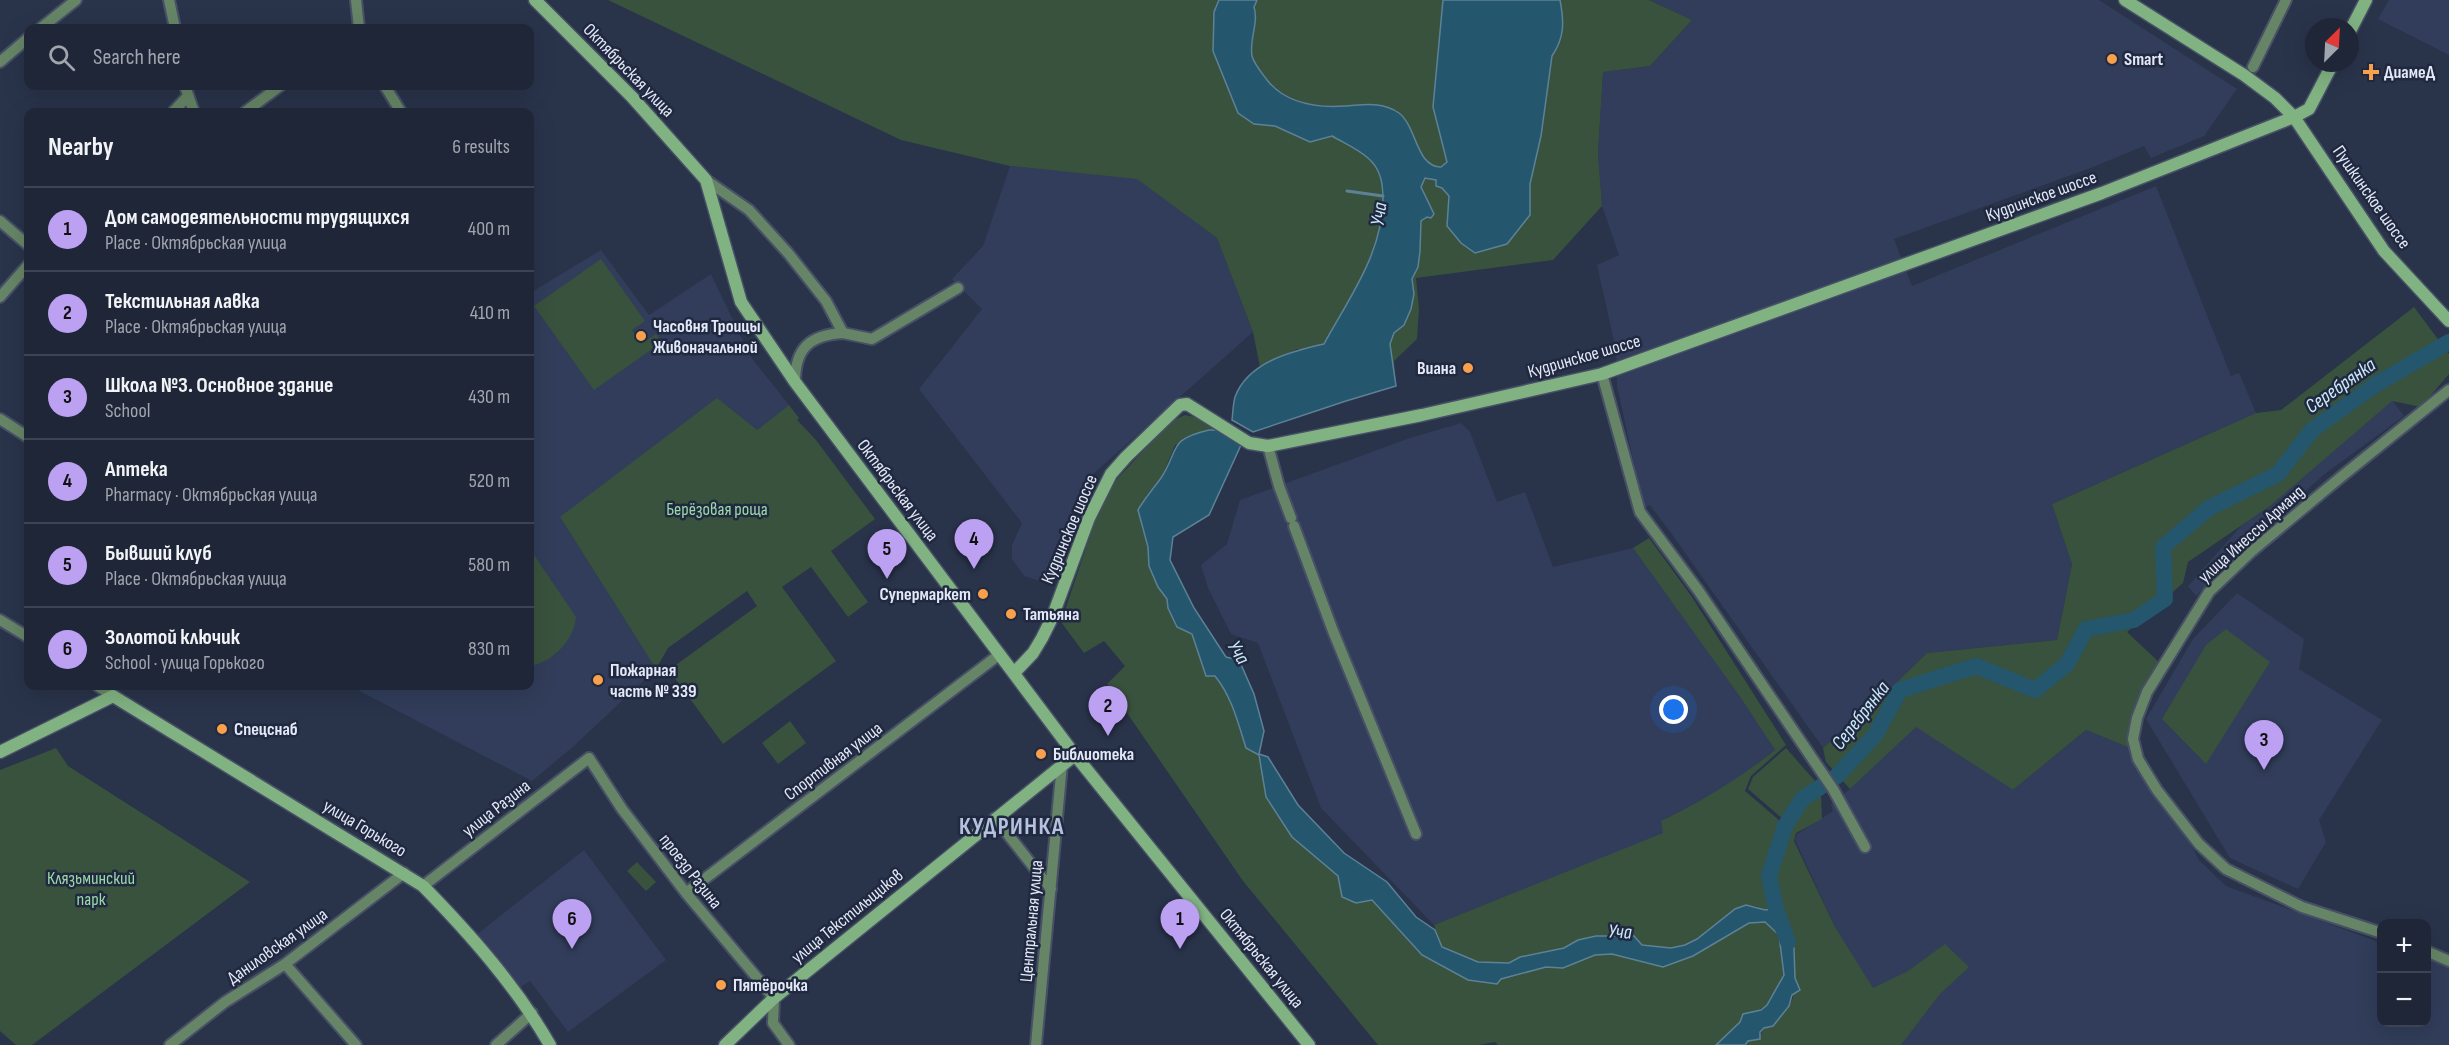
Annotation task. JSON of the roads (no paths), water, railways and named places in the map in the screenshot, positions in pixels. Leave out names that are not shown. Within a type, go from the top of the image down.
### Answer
[{"type":"street","points":[[46,24],[76,0]]},
{"type":"street","points":[[169,0],[174,24]]},
{"type":"street","points":[[356,0],[359,24]]},
{"type":"street","name":"Октябрьская улица","points":[[535,0],[632,98],[706,180],[741,302],[795,382],[1075,755],[1309,1045]]},
{"type":"street","name":"Пушкинское шоссе","points":[[2125,0],[2244,75],[2275,98],[2294,117],[2384,251],[2449,321]]},
{"type":"street","points":[[2253,67],[2286,0]]},
{"type":"street","points":[[2357,18],[2366,0]]},
{"type":"street","points":[[0,62],[24,41]]},
{"type":"street","points":[[2294,117],[2309,109],[2328,72]]},
{"type":"street","points":[[186,90],[192,108]]},
{"type":"street","points":[[250,108],[275,90]]},
{"type":"street","points":[[387,90],[399,108]]},
{"type":"street","points":[[177,108],[187,97]]},
{"type":"street","name":"Кудринское шоссе","points":[[1014,673],[1033,653],[1042,638],[1089,518],[1111,474],[1180,405],[1187,404],[1249,443],[1268,446],[1422,416],[1602,374],[2102,193],[2294,117]]},
{"type":"street","points":[[706,180],[749,210],[826,301],[843,333]]},
{"type":"street","points":[[0,221],[24,242]]},
{"type":"street","points":[[0,297],[24,270]]},
{"type":"street","points":[[795,382],[795,366],[801,352],[810,341],[825,334],[843,333],[872,339],[957,288]]},
{"type":"street","points":[[1602,374],[1640,512],[1698,590],[1833,789],[1865,847]]},
{"type":"street","name":"улица Инессы Арманд","points":[[2377,931],[2302,907],[2226,869],[2199,844],[2157,790],[2138,759],[2133,739],[2137,718],[2147,692],[2209,592],[2252,551],[2449,390]]},
{"type":"street","points":[[0,418],[24,434]]},
{"type":"street","points":[[1268,446],[1292,522],[1416,834]]},
{"type":"street","points":[[0,620],[24,635]]},
{"type":"street","name":"Спортивная улица","points":[[686,893],[1000,654]]},
{"type":"street","points":[[0,752],[113,696],[104,690]]},
{"type":"street","name":"улица Горького","points":[[113,696],[423,886],[456,920],[532,1013],[550,1045]]},
{"type":"street","name":"улица Текстильщиков","points":[[725,1045],[774,998],[1075,755]]},
{"type":"street","name":"проезд Разина","points":[[589,758],[622,809],[686,893],[774,998]]},
{"type":"street","name":"улица Разина","points":[[423,886],[589,758]]},
{"type":"street","name":"Центральная улица","points":[[1036,1045],[1062,764]]},
{"type":"street","points":[[995,818],[1051,889]]},
{"type":"street","name":"Даниловская улица","points":[[170,1045],[225,1002],[285,964],[404,873]]},
{"type":"street","points":[[2431,953],[2449,961]]},
{"type":"street","points":[[285,964],[350,1043]]},
{"type":"street","points":[[774,998],[773,1023],[789,1045]]},
{"type":"street","points":[[496,1045],[532,1013]]},
{"type":"waterway","name":"Уча","points":[[1347,191],[1383,196]]},
{"type":"waterway","name":"Серебрянка","points":[[1788,942],[1776,909],[1769,876],[1785,826],[1802,799],[1837,776],[1875,735],[1900,690],[1976,666],[2035,690],[2067,664],[2086,629],[2134,620],[2165,599],[2163,547],[2209,508],[2278,474],[2312,430],[2375,385],[2449,342]]},
{"type":"place","name":"Smart","points":[[2112,59]]},
{"type":"place","name":"ДиамеД","points":[[2371,72]]},
{"type":"place","name":"Часовня Троицы Живоначальной","points":[[641,336]]},
{"type":"place","name":"Виана","points":[[1468,368]]},
{"type":"place","name":"Аптека","points":[[974,569]]},
{"type":"place","name":"Бывший клуб","points":[[887,579]]},
{"type":"place","name":"Супермаркет","points":[[983,594]]},
{"type":"place","name":"Татьяна","points":[[1011,614]]},
{"type":"place","name":"Пожарная часть № 339","points":[[598,680]]},
{"type":"place","name":"Спецснаб","points":[[222,729]]},
{"type":"place","name":"Текстильная лавка","points":[[1108,736]]},
{"type":"place","name":"Библиотека","points":[[1041,754]]},
{"type":"place","name":"Школа №3. Основное здание","points":[[2264,770]]},
{"type":"place","name":"Золотой ключик","points":[[572,949]]},
{"type":"place","name":"Дом самодеятельности трудящихся","points":[[1180,949]]},
{"type":"place","name":"Пятёрочка","points":[[721,985]]},
{"type":"district","name":"КУДРИНКА","points":[[1012,826]]},
{"type":"park label","name":"Берёзовая роща","points":[[717,509]]},
{"type":"park label","name":"Клязьминский парк","points":[[91,888]]}]
